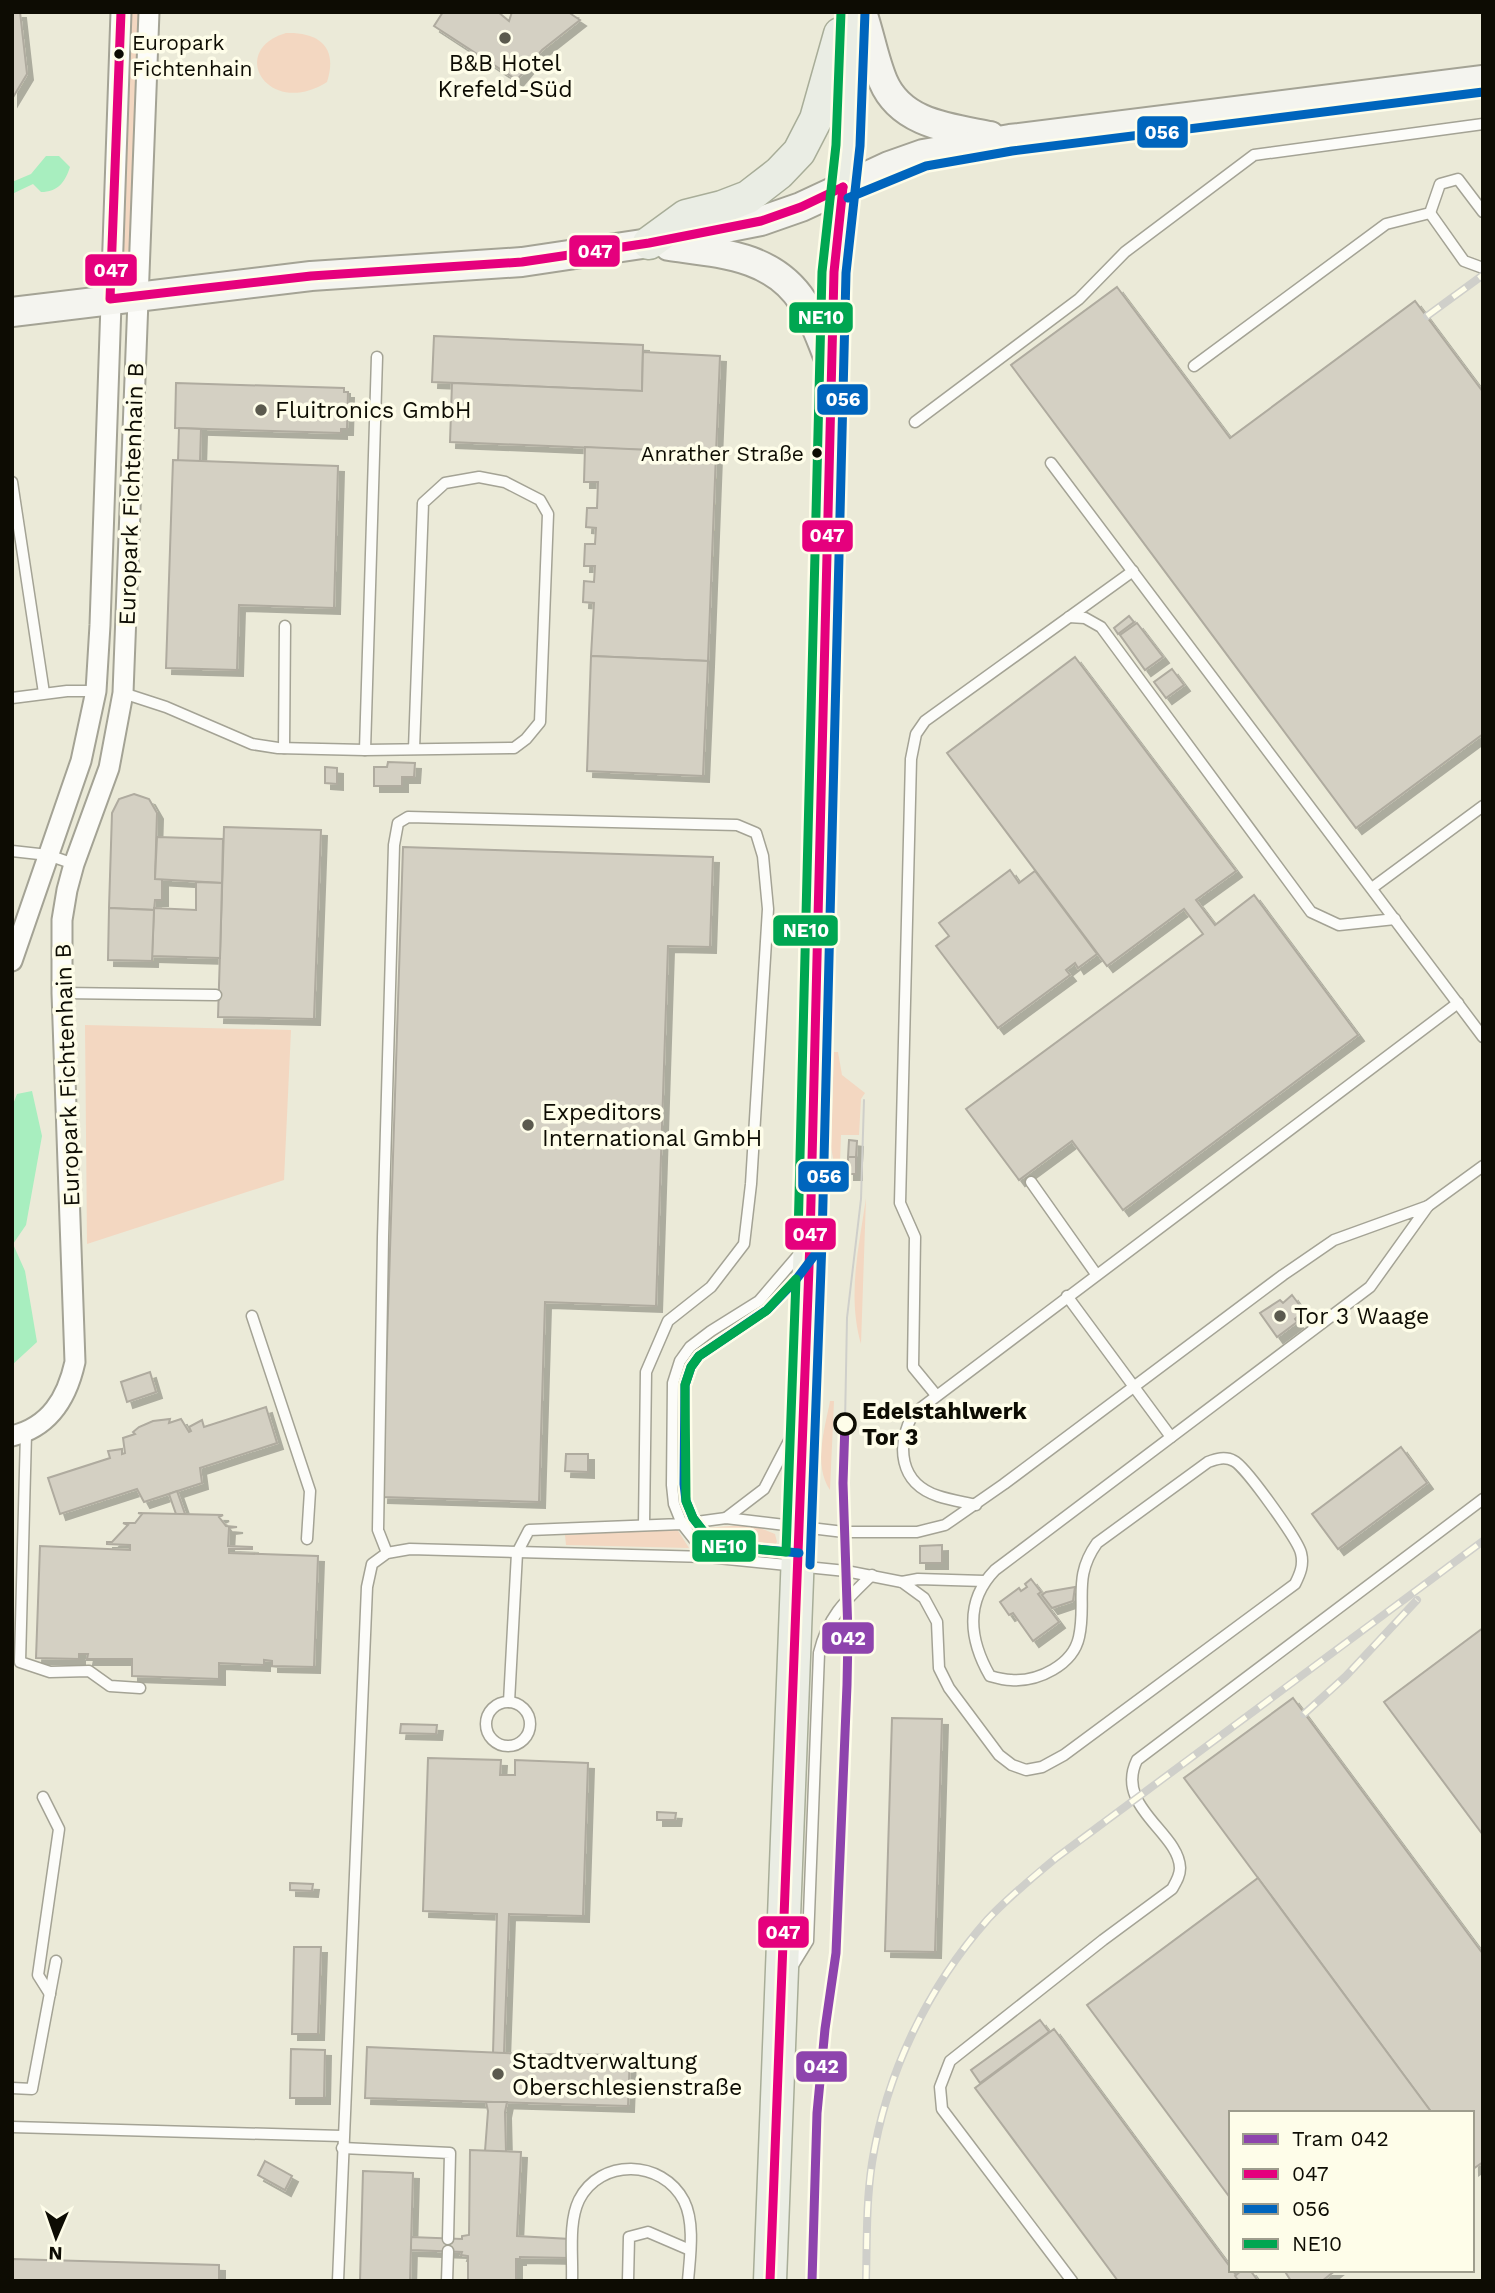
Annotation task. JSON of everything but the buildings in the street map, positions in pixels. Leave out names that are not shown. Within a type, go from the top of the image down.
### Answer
[{"type":"main road","points":[[649,243],[686,216],[748,197],[779,173],[799,152],[816,119],[846,12]]},
{"type":"main road","points":[[770,2281],[810,1241],[834,271],[848,146],[853,12]]},
{"type":"main road","points":[[862,12],[883,81],[891,96],[909,113],[932,124],[1010,139]]},
{"type":"main road","points":[[12,312],[311,276],[522,262],[649,243],[761,221],[801,207],[923,154],[1010,139],[1483,80]]},
{"type":"main road","points":[[649,243],[734,256],[762,265],[779,276],[804,303],[832,367]]},
{"type":"street","name":"Europark Fichtenhain B","points":[[12,961],[81,761],[96,691],[121,12]]},
{"type":"street","name":"Europark Fichtenhain B","points":[[19,1434],[40,1425],[57,1408],[69,1387],[75,1362],[62,993],[62,920],[74,864],[109,768],[123,693],[149,12]]},
{"type":"street","points":[[96,691],[123,693]]},
{"type":"lane","points":[[915,422],[1079,299],[1125,251],[1254,155],[1483,124]]},
{"type":"lane","points":[[1430,213],[1440,184],[1458,179],[1483,212]]},
{"type":"lane","points":[[1430,213],[1464,261],[1483,268]]},
{"type":"lane","points":[[1194,366],[1386,224],[1430,213]]},
{"type":"lane","points":[[365,750],[377,357]]},
{"type":"lane","points":[[1051,463],[1483,1037]]},
{"type":"lane","points":[[123,693],[166,707],[252,744],[284,748],[365,750],[514,748],[526,739],[540,722],[548,514],[540,500],[505,482],[479,477],[445,483],[423,503],[414,749]]},
{"type":"lane","points":[[12,482],[16,542],[44,693]]},
{"type":"lane","points":[[936,1395],[913,1367],[915,1237],[900,1203],[911,759],[916,734],[925,722],[1133,571]]},
{"type":"lane","points":[[1068,617],[1085,618],[1101,627],[1311,912],[1339,925],[1395,919]]},
{"type":"lane","points":[[284,748],[285,626]]},
{"type":"lane","points":[[12,698],[44,693],[96,691]]},
{"type":"lane","points":[[1372,888],[1483,806]]},
{"type":"lane","points":[[387,1553],[378,1530],[394,845],[398,823],[408,817],[737,825],[756,833],[763,856],[768,909],[751,1184],[744,1244],[711,1287],[668,1321],[646,1372],[644,1525]]},
{"type":"lane","points":[[12,851],[48,855],[74,864]]},
{"type":"lane","points":[[62,993],[216,995]]},
{"type":"lane","points":[[976,1505],[936,1496],[920,1487],[906,1469],[902,1446],[905,1430],[913,1414],[1458,1003]]},
{"type":"lane","points":[[509,1702],[517,1553],[529,1530],[682,1524],[726,1518],[844,1532],[917,1532],[945,1525],[976,1505],[1280,1277],[1334,1240],[1428,1206],[1483,1166]]},
{"type":"lane","points":[[1031,1182],[1097,1274]]},
{"type":"lane","points":[[338,2281],[367,1587],[372,1564],[387,1553],[410,1549],[708,1557],[798,1565],[872,1575],[902,1583],[924,1598],[937,1622],[939,1668],[949,1688],[999,1755],[1012,1765],[1026,1770],[1042,1767],[1065,1755],[1295,1584],[1303,1569],[1301,1552],[1290,1531],[1236,1461],[1221,1457],[1208,1461],[1097,1543],[1086,1558],[1079,1637],[1070,1658],[1046,1674],[1013,1681],[990,1676],[977,1654],[973,1629],[976,1599],[984,1581],[1370,1287],[1428,1206]]},
{"type":"lane","points":[[708,1557],[682,1524],[674,1504],[673,1383],[680,1361],[690,1347],[711,1331],[759,1301],[785,1274],[810,1241]]},
{"type":"lane","points":[[1067,1296],[1171,1437]]},
{"type":"lane","points":[[252,1316],[310,1491],[307,1539]]},
{"type":"lane","points":[[726,1518],[764,1489],[804,1408]]},
{"type":"lane","points":[[19,1434],[20,1662],[51,1672],[89,1671],[110,1686],[140,1688]]},
{"type":"lane","points":[[1072,2281],[942,2109],[940,2087],[950,2061],[1172,1889],[1179,1877],[1177,1855],[1136,1798],[1132,1769],[1137,1760],[1483,1499]]},
{"type":"lane","points":[[780,1986],[808,1941],[819,1653],[824,1632],[833,1615],[872,1575]]},
{"type":"lane","points":[[902,1583],[918,1579],[984,1581]]},
{"type":"lane","points":[[509,1702],[520,1705],[526,1711],[530,1718],[530,1727],[524,1740],[514,1746],[502,1746],[490,1737],[486,1722],[490,1711],[499,1704],[509,1702]]},
{"type":"lane","points":[[43,1797],[59,1829],[38,1975],[50,1994]]},
{"type":"lane","points":[[12,2088],[32,2089],[56,1961]]},
{"type":"lane","points":[[12,2127],[342,2136]]},
{"type":"lane","points":[[342,2148],[450,2153],[449,2239]]},
{"type":"lane","points":[[572,2281],[574,2217],[578,2203],[593,2181],[605,2173],[634,2168],[652,2172],[678,2190],[685,2204],[689,2224],[688,2281]]},
{"type":"lane","points":[[628,2281],[629,2236],[648,2232],[690,2250]]},
{"type":"lane","points":[[447,2281],[448,2251]]},
{"type":"shaded area","points":[[130,12],[139,12],[131,252],[121,253]]},
{"type":"shaded area","points":[[286,33],[308,35],[323,44],[330,60],[327,82],[306,91],[288,92],[273,88],[262,78],[257,66],[259,53],[268,42]]},
{"type":"shaded area","points":[[46,156],[59,156],[70,167],[60,185],[41,192],[33,184],[12,194],[12,182],[31,174]]},
{"type":"shaded area","points":[[85,1025],[291,1030],[284,1180],[87,1244]]},
{"type":"shaded area","points":[[834,1052],[838,1052],[842,1075],[865,1093],[861,1099],[859,1135],[841,1135],[839,1191],[831,1147]]},
{"type":"shaded area","points":[[32,1091],[42,1136],[26,1225],[13,1244],[25,1271],[37,1342],[12,1365],[12,1107],[17,1094]]},
{"type":"shaded area","points":[[866,1198],[861,1344],[855,1289]]},
{"type":"shaded area","points":[[830,1401],[834,1401],[830,1490],[825,1480],[821,1458]]},
{"type":"shaded area","points":[[743,1525],[758,1527],[775,1534],[777,1542],[771,1549],[730,1550],[712,1543],[694,1529]]},
{"type":"shaded area","points":[[677,1529],[689,1548],[566,1545],[565,1535]]},
{"type":"tram line","points":[[845,1423],[847,1318],[861,1199],[864,1100]]},
{"type":"tram line","name":"042","points":[[812,2281],[817,2113],[836,1953],[847,1685],[843,1483],[845,1423]]},
{"type":"railway","points":[[1427,316],[1483,275]]},
{"type":"railway","points":[[866,2281],[870,2178],[888,2096],[899,2064],[929,2002],[966,1945],[988,1919],[1056,1858],[1483,1541]]},
{"type":"railway","points":[[1304,1714],[1346,1676],[1417,1600]]},
{"type":"transit line","name":"047","points":[[121,12],[110,299],[311,276],[522,262],[649,243],[761,221],[801,207],[843,187]]},
{"type":"transit line","name":"NE10","points":[[798,1237],[822,272],[836,145],[841,12]]},
{"type":"transit line","name":"056","points":[[810,1565],[822,1241],[846,273],[860,146],[865,12]]},
{"type":"transit line","name":"056","points":[[848,198],[926,166],[1012,151],[1483,92]]},
{"type":"transit line","name":"047","points":[[770,2281],[810,1241],[834,272],[843,187]]},
{"type":"transit line","name":"056","points":[[799,1553],[714,1545],[693,1518],[686,1501],[684,1484],[685,1385],[691,1367],[699,1356],[767,1310],[795,1281],[820,1248]]},
{"type":"transit line","name":"NE10","points":[[796,1279],[786,1552],[714,1545],[693,1518],[686,1501],[685,1385],[691,1367],[699,1356],[766,1311],[796,1279]]},
{"type":"place","name":"B&B Hotel Krefeld-Süd","points":[[505,38]]},
{"type":"place","name":"Europark Fichtenhain","points":[[119,54]]},
{"type":"place","name":"Fluitronics GmbH","points":[[261,410]]},
{"type":"place","name":"Anrather Straße","points":[[817,453]]},
{"type":"place","name":"Expeditors International GmbH","points":[[528,1125]]},
{"type":"place","name":"Tor 3 Waage","points":[[1280,1316]]},
{"type":"place","name":"Edelstahlwerk Tor 3","points":[[845,1424]]},
{"type":"place","name":"Stadtverwaltung Oberschlesienstraße","points":[[498,2074]]}]
